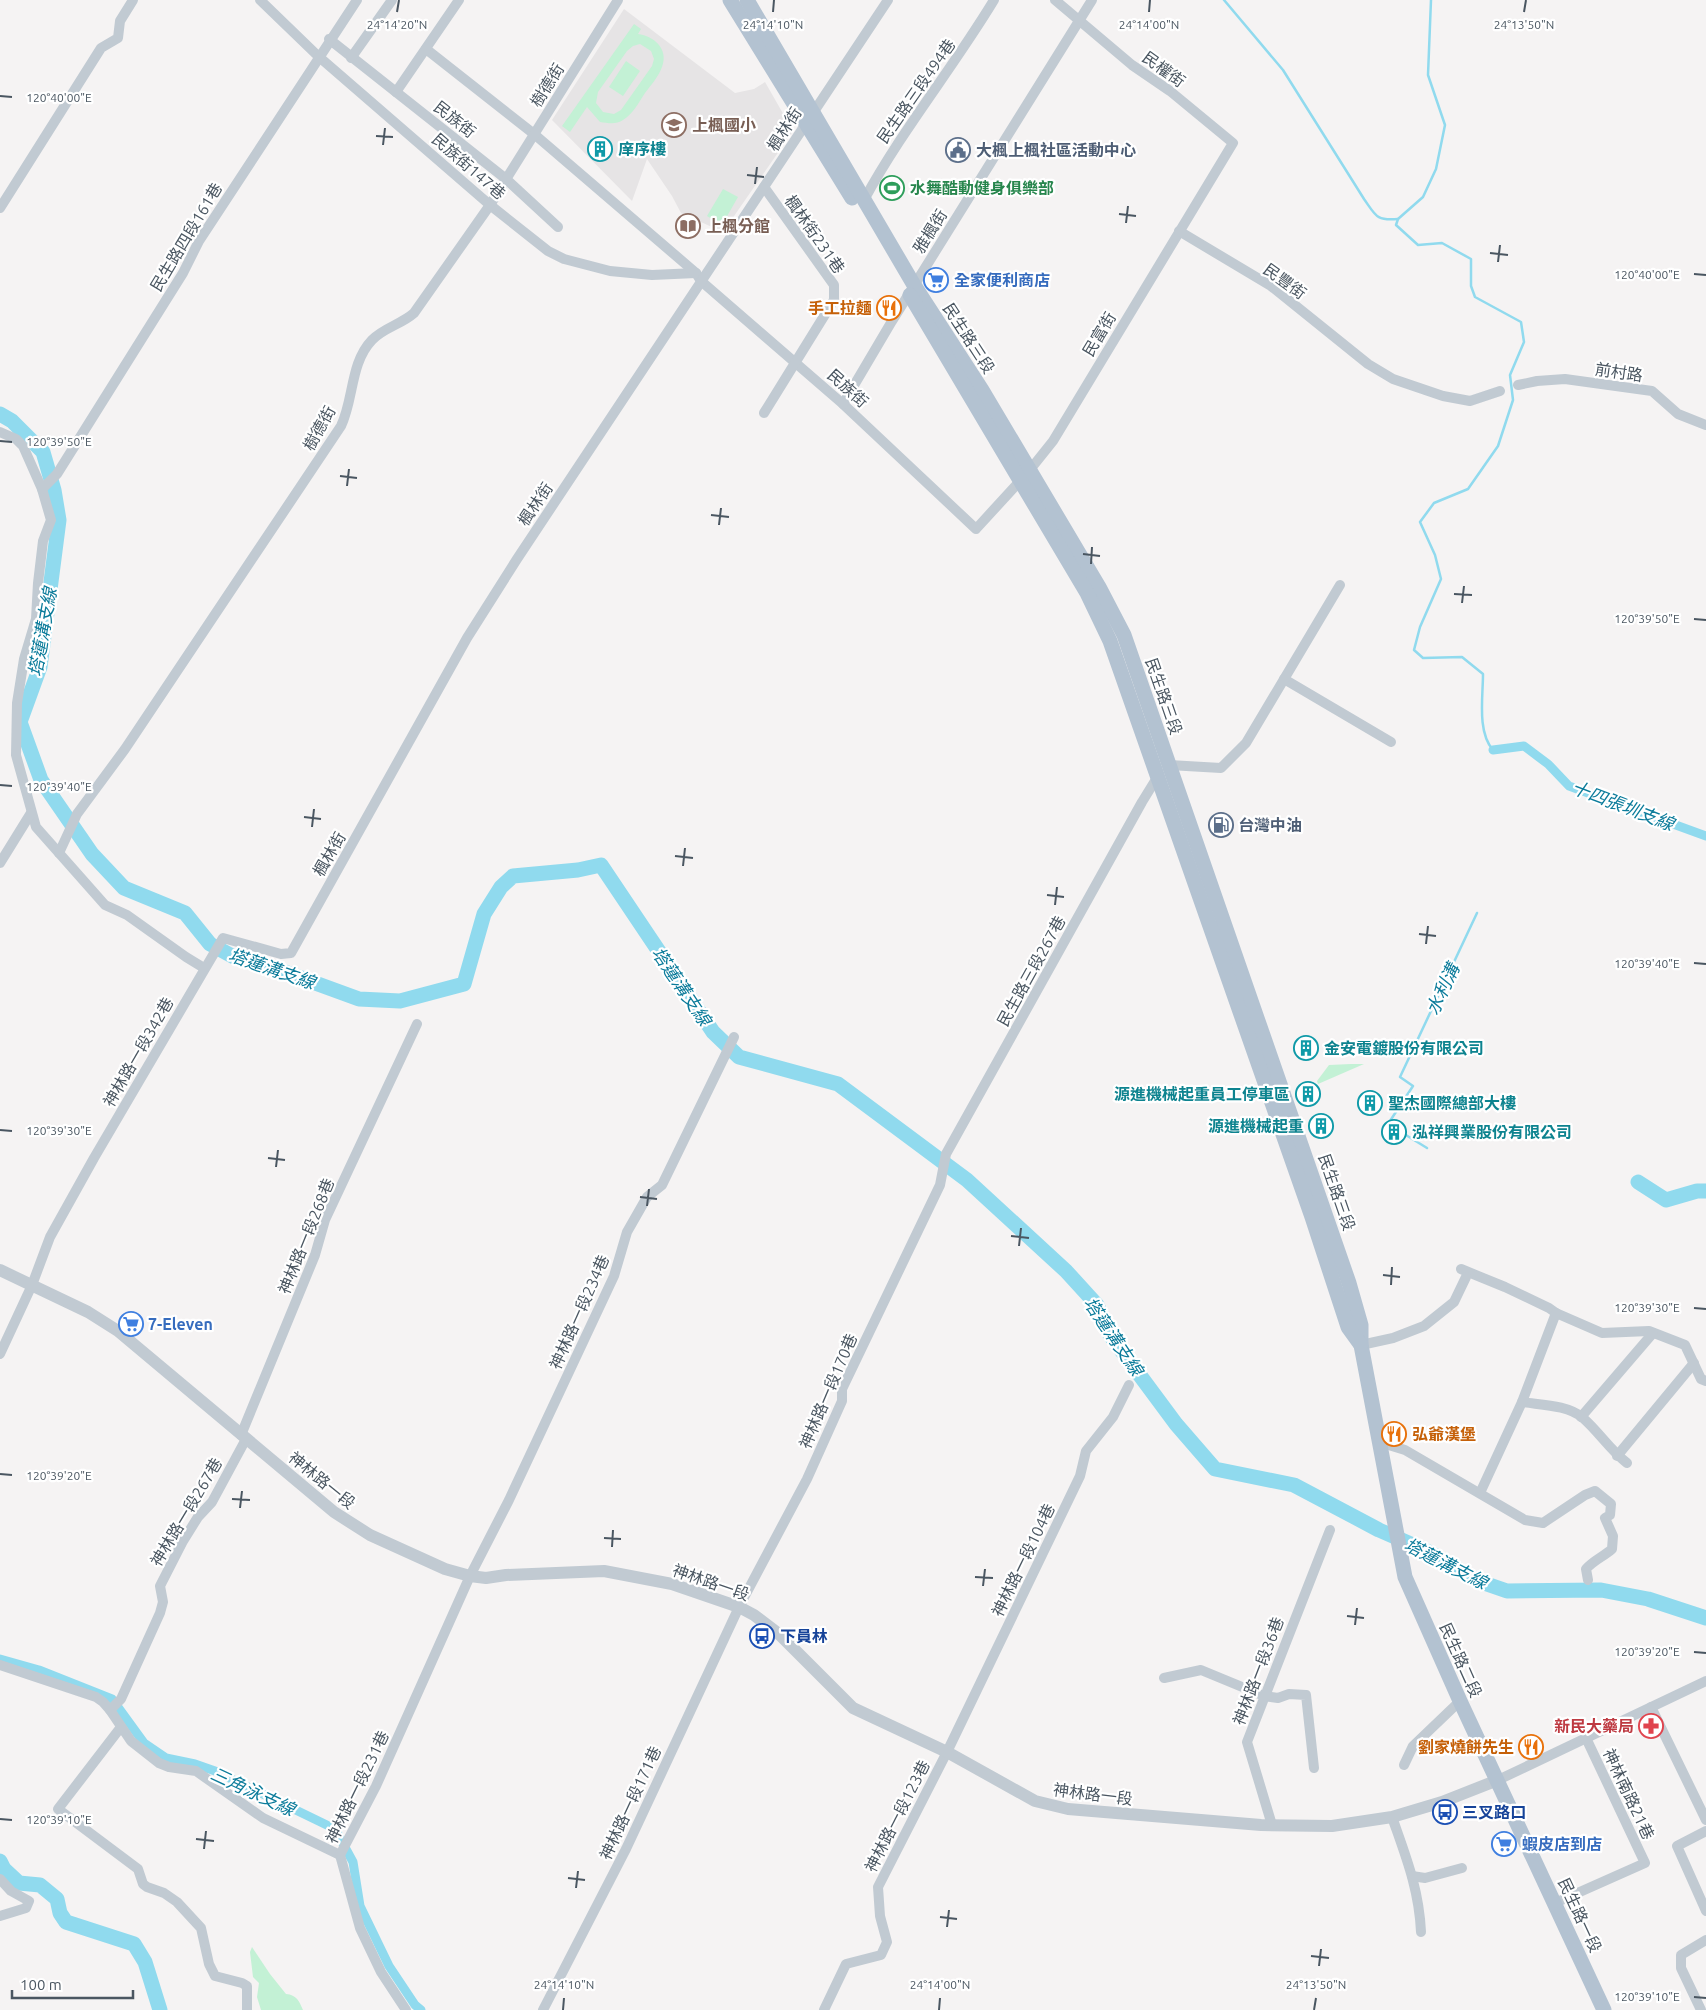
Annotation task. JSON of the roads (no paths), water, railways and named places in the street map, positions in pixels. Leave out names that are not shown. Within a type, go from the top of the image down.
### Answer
[{"type":"main road","points":[[730,0],[810,117]]},
{"type":"main road","points":[[747,0],[810,117]]},
{"type":"main road","name":"民生路三段","points":[[810,117],[864,200],[911,289]]},
{"type":"main road","name":"民生路三段","points":[[810,117],[1024,476],[1111,607],[1135,664],[1344,1267],[1361,1325],[1361,1345],[1395,1529]]},
{"type":"main road","name":"民生路三段","points":[[1024,476],[1097,613],[1120,665],[1312,1217],[1348,1327],[1361,1345]]},
{"type":"main road","name":"民生路二段","points":[[1395,1529],[1405,1577],[1460,1701],[1498,1780]]},
{"type":"main road","name":"民生路一段","points":[[1498,1780],[1604,2010]]},
{"type":"street","points":[[0,208],[101,48],[118,38],[120,21],[133,0]]},
{"type":"street","name":"民族街147巷","points":[[260,0],[318,56],[490,205],[548,251],[564,258],[619,271],[698,277]]},
{"type":"street","name":"民生路四段161巷","points":[[42,489],[57,474],[183,273],[199,241],[318,56],[357,0]]},
{"type":"street","points":[[351,58],[392,0]]},
{"type":"street","points":[[396,92],[459,0]]},
{"type":"street","name":"楓林街","points":[[204,968],[223,938],[281,954],[291,953],[467,638],[698,277],[764,187],[810,117],[825,98],[888,0]]},
{"type":"street","name":"民生路三段494巷","points":[[864,200],[903,135],[967,44],[994,0]]},
{"type":"street","name":"民權街","points":[[1054,0],[1132,65],[1170,91],[1233,143]]},
{"type":"street","name":"雅楓街","points":[[843,404],[911,289],[1092,0]]},
{"type":"street","name":"樹德街","points":[[59,853],[77,814],[130,741],[341,426],[346,416],[358,365],[372,340],[414,313],[490,205],[615,1]]},
{"type":"street","name":"民族街","points":[[330,40],[506,178],[558,228]]},
{"type":"street","name":"民族街","points":[[426,49],[534,134],[796,361],[976,529]]},
{"type":"street","name":"民富街","points":[[976,529],[1053,441],[1233,143]]},
{"type":"street","name":"楓林街231巷","points":[[764,187],[834,285],[834,300],[796,361]]},
{"type":"street","name":"民豐街","points":[[1179,231],[1271,286],[1368,364],[1393,379],[1442,396],[1470,400],[1500,392]]},
{"type":"street","points":[[764,414],[796,361]]},
{"type":"street","name":"前村路","points":[[1518,385],[1537,381],[1565,379],[1652,391],[1678,414],[1706,425]]},
{"type":"street","points":[[0,432],[16,439],[23,446],[42,489],[51,520],[43,541],[36,619],[24,659],[16,702],[16,755],[36,827],[105,905],[126,915],[186,958],[204,968]]},
{"type":"street","points":[[1170,765],[1221,768],[1246,743],[1340,585]]},
{"type":"street","points":[[1284,679],[1391,742]]},
{"type":"street","name":"民生路三段267巷","points":[[940,1185],[946,1154],[1158,776]]},
{"type":"street","points":[[0,863],[31,813]]},
{"type":"street","name":"神林路一段342巷","points":[[0,1354],[32,1285],[50,1237],[204,968]]},
{"type":"street","name":"神林路一段268巷","points":[[244,1437],[315,1255],[325,1220],[417,1024]]},
{"type":"street","name":"神林路一段234巷","points":[[470,1576],[510,1500],[614,1276],[627,1232],[647,1196],[662,1185],[734,1037]]},
{"type":"street","name":"神林路一段170巷","points":[[739,1607],[807,1479],[842,1401],[842,1389],[940,1185]]},
{"type":"street","name":"神林路一段","points":[[0,1270],[88,1312],[118,1331],[334,1512],[370,1535],[446,1569],[470,1576],[486,1578],[506,1575],[604,1571],[672,1584],[739,1607],[754,1615],[778,1634],[853,1708],[947,1752],[1024,1796],[1048,1806],[1272,1825],[1332,1826],[1392,1817],[1442,1802],[1498,1780]]},
{"type":"street","points":[[1361,1345],[1393,1338],[1424,1326],[1454,1302],[1464,1273],[1505,1287],[1556,1313],[1602,1333],[1649,1331],[1685,1345],[1704,1380]]},
{"type":"street","points":[[1480,1493],[1522,1402],[1556,1313]]},
{"type":"street","points":[[1582,1417],[1653,1333]]},
{"type":"street","points":[[1617,1456],[1694,1363]]},
{"type":"street","name":"神林路一段104巷","points":[[947,1752],[1080,1476],[1086,1451],[1113,1417],[1129,1385]]},
{"type":"street","points":[[1522,1402],[1565,1409],[1582,1417],[1617,1456],[1627,1464]]},
{"type":"street","name":"神林路一段267巷","points":[[110,1710],[121,1699],[160,1613],[163,1602],[160,1586],[183,1541],[198,1517],[212,1502],[244,1437]]},
{"type":"street","points":[[1379,1442],[1405,1450],[1525,1520],[1543,1523],[1585,1495],[1595,1491],[1611,1504],[1610,1515],[1605,1518],[1613,1536],[1612,1549],[1586,1569],[1588,1580]]},
{"type":"street","name":"神林路一段36巷","points":[[1272,1825],[1247,1742],[1330,1530]]},
{"type":"street","name":"神林路一段231巷","points":[[406,2010],[381,1972],[360,1928],[340,1855],[376,1786],[470,1576]]},
{"type":"street","name":"神林路一段171巷","points":[[543,2010],[626,1849],[739,1607]]},
{"type":"street","points":[[0,1665],[96,1697],[110,1710],[131,1741],[159,1763],[169,1767],[196,1771],[263,1818],[340,1855]]},
{"type":"street","points":[[1164,1678],[1201,1670],[1264,1696],[1278,1698],[1289,1694],[1306,1695],[1314,1768]]},
{"type":"street","points":[[1498,1780],[1706,1681]]},
{"type":"street","points":[[1404,1765],[1412,1746],[1460,1701]]},
{"type":"street","points":[[1651,1707],[1706,1820]]},
{"type":"street","points":[[121,1727],[58,1809],[138,1869],[146,1887],[164,1893],[177,1902],[201,1928],[209,1964],[215,1976],[247,1986],[247,2010]]},
{"type":"street","name":"神林南路21巷","points":[[1555,1903],[1645,1863],[1586,1738]]},
{"type":"street","name":"神林路一段123巷","points":[[824,2010],[846,1964],[880,1955],[887,1942],[880,1916],[878,1887],[947,1752]]},
{"type":"street","points":[[1392,1817],[1420,1906],[1421,1932]]},
{"type":"street","points":[[1706,1830],[1677,1846],[1706,1911]]},
{"type":"street","points":[[1412,1876],[1425,1878],[1462,1868]]},
{"type":"street","points":[[0,1879],[12,1891],[29,1901],[26,1908],[0,1916]]},
{"type":"street","points":[[1701,2010],[1681,1968],[1681,1955],[1706,1940]]},
{"type":"waterway","points":[[1224,0],[1283,70],[1374,213],[1381,218],[1398,219]]},
{"type":"waterway","points":[[1431,0],[1428,75],[1445,125],[1436,169],[1423,197],[1398,219],[1396,225],[1418,245],[1442,243],[1471,259],[1471,286],[1475,297],[1521,322],[1524,342],[1510,375],[1513,400],[1498,446],[1468,489],[1434,503],[1420,522],[1435,555],[1441,579],[1420,627],[1414,650],[1423,658],[1462,657],[1483,674],[1483,724],[1488,743],[1493,750]]},
{"type":"waterway","name":"塔蓮溝支線","points":[[0,414],[12,421],[43,452],[54,490],[59,520],[40,667],[20,722],[41,780],[92,854],[124,888],[185,913],[210,944],[234,957],[285,972],[359,999],[400,1001],[464,984],[484,914],[501,887],[513,876],[578,870],[601,865],[713,1032],[739,1057],[838,1084],[967,1180],[1066,1271],[1097,1305],[1110,1335],[1176,1424],[1215,1469],[1294,1485],[1379,1530],[1429,1552],[1478,1581],[1507,1591],[1601,1590],[1648,1599],[1706,1618]]},
{"type":"waterway","name":"十四張圳支線","points":[[1493,750],[1524,746],[1548,764],[1569,786],[1706,836]]},
{"type":"waterway","name":"水利溝","points":[[1427,1148],[1388,1124],[1413,1086],[1400,1077],[1477,913]]},
{"type":"waterway","points":[[1638,1182],[1666,1200],[1697,1191],[1706,1191]]},
{"type":"waterway","name":"三角泳支線","points":[[0,1659],[39,1670],[112,1699],[144,1743],[166,1758],[195,1764],[215,1771],[335,1829],[353,1862],[360,1906],[389,1966],[415,2005],[421,2010]]},
{"type":"waterway","points":[[0,1861],[4,1869],[19,1883],[40,1885],[57,1899],[60,1913],[66,1922],[134,1944],[145,1962],[160,2010]]},
{"type":"place","name":"上楓國小","points":[[674,125]]},
{"type":"place","name":"庠序樓","points":[[600,149]]},
{"type":"place","name":"大楓上楓社區活動中心","points":[[958,150]]},
{"type":"place","name":"水舞酷動健身俱樂部","points":[[892,188]]},
{"type":"place","name":"上楓分館","points":[[688,226]]},
{"type":"place","name":"全家便利商店","points":[[936,280]]},
{"type":"place","name":"手工拉麵","points":[[889,308]]},
{"type":"place","name":"台灣中油","points":[[1221,825]]},
{"type":"place","name":"金安電鍍股份有限公司","points":[[1306,1048]]},
{"type":"place","name":"源進機械起重員工停車區","points":[[1308,1094]]},
{"type":"place","name":"聖杰國際總部大樓","points":[[1370,1103]]},
{"type":"place","name":"源進機械起重","points":[[1321,1126]]},
{"type":"place","name":"泓祥興業股份有限公司","points":[[1394,1132]]},
{"type":"place","name":"7-Eleven","points":[[131,1324]]},
{"type":"place","name":"弘爺漢堡","points":[[1394,1434]]},
{"type":"place","name":"下員林","points":[[762,1636]]},
{"type":"place","name":"新民大藥局","points":[[1651,1726]]},
{"type":"place","name":"劉家燒餅先生","points":[[1531,1747]]},
{"type":"place","name":"三叉路口","points":[[1445,1812]]},
{"type":"place","name":"蝦皮店到店","points":[[1504,1844]]}]
